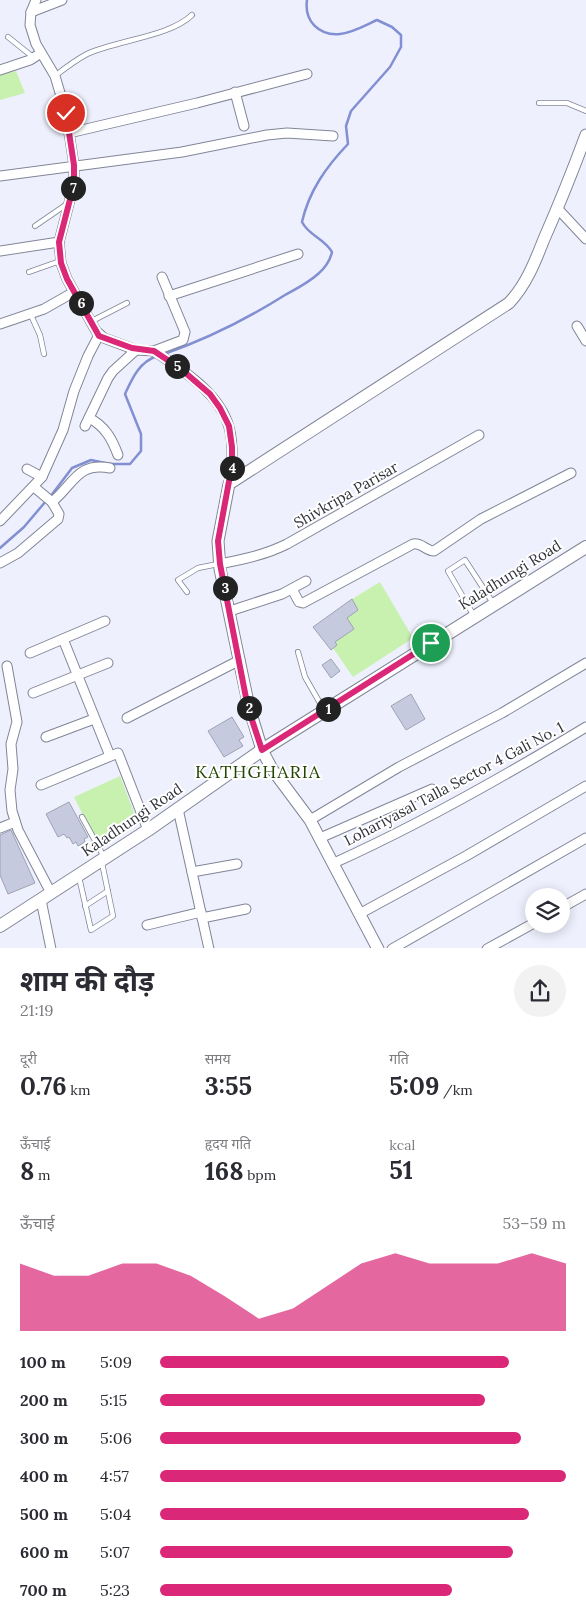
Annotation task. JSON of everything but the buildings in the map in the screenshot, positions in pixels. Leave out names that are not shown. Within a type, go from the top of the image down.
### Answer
[{"type":"main road","name":"Kaladhungi Road","points":[[0,926],[148,830],[262,750],[586,547]]},
{"type":"street","points":[[36,0],[31,12],[30,25],[37,56],[55,76],[66,113],[74,165],[74,184],[59,242],[60,261],[67,279],[99,336],[136,350],[154,351],[183,340],[185,336],[162,277]]},
{"type":"street","points":[[31,12],[62,0]]},
{"type":"street","points":[[0,70],[37,56]]},
{"type":"street","points":[[69,133],[307,74]]},
{"type":"street","points":[[235,92],[244,126]]},
{"type":"street","points":[[0,176],[182,152],[267,135],[287,133],[333,136]]},
{"type":"street","points":[[230,484],[456,335],[509,303],[525,281],[580,162],[586,135]]},
{"type":"street","points":[[558,209],[584,234]]},
{"type":"street","points":[[0,251],[59,242]]},
{"type":"street","points":[[169,296],[298,254]]},
{"type":"street","points":[[0,324],[44,309],[74,292]]},
{"type":"street","points":[[577,326],[586,341]]},
{"type":"street","points":[[0,521],[42,477],[64,430],[74,391],[88,356],[99,336]]},
{"type":"street","points":[[118,455],[103,427],[87,422],[113,371],[136,350]]},
{"type":"street","points":[[154,351],[181,369],[210,394],[229,426],[232,447],[230,484],[218,541],[220,564],[248,708],[262,750],[272,769],[310,820],[378,948]]},
{"type":"street","name":"Shivkripa Parisar","points":[[220,564],[252,558],[287,544],[479,435]]},
{"type":"street","points":[[48,500],[78,474],[96,465],[110,468]]},
{"type":"street","points":[[27,469],[42,477]]},
{"type":"street","points":[[292,589],[299,602],[304,603],[413,544],[416,543],[434,551],[481,519],[571,473]]},
{"type":"street","points":[[0,563],[18,553],[58,519],[59,514],[34,487]]},
{"type":"street","points":[[230,611],[292,589],[306,581]]},
{"type":"street","points":[[30,652],[105,621]]},
{"type":"street","points":[[63,639],[110,756]]},
{"type":"street","points":[[127,718],[240,660]]},
{"type":"street","points":[[33,693],[108,663]]},
{"type":"street","points":[[310,820],[400,767],[502,714],[586,663]]},
{"type":"street","points":[[7,666],[17,718],[11,744],[14,769],[10,790],[12,811],[46,896],[50,948]]},
{"type":"street","points":[[46,737],[94,718]]},
{"type":"street","name":"Lohariyasal Talla Sector 4 Gali No. 1","points":[[334,863],[389,838],[535,758],[586,727]]},
{"type":"street","points":[[41,785],[116,753],[148,830]]},
{"type":"street","points":[[360,914],[466,856],[586,786]]},
{"type":"street","points":[[320,838],[432,789]]},
{"type":"street","points":[[178,809],[209,948]]},
{"type":"street","points":[[0,828],[15,822]]},
{"type":"street","points":[[392,948],[586,838]]},
{"type":"street","points":[[192,872],[237,864]]},
{"type":"street","points":[[570,903],[586,894]]},
{"type":"street","points":[[147,925],[246,909]]},
{"type":"street","points":[[487,948],[525,928]]},
{"type":"lane","points":[[55,76],[88,54],[166,30],[186,21],[192,15]]},
{"type":"lane","points":[[8,37],[37,56]]},
{"type":"lane","points":[[538,103],[567,103],[586,111]]},
{"type":"lane","points":[[35,226],[70,202]]},
{"type":"lane","points":[[30,272],[60,261]]},
{"type":"lane","points":[[92,321],[126,303]]},
{"type":"lane","points":[[30,313],[40,335],[44,354]]},
{"type":"lane","points":[[474,617],[448,571],[465,560],[494,606]]},
{"type":"lane","points":[[187,592],[178,580],[198,568],[220,564]]},
{"type":"lane","points":[[298,652],[305,676],[324,711]]},
{"type":"lane","points":[[78,876],[91,930],[113,916],[103,859],[82,817]]},
{"type":"lane","points":[[85,906],[108,891]]},
{"type":"green space","points":[[16,71],[25,93],[0,100],[0,75]]},
{"type":"green space","points":[[380,582],[413,638],[353,677],[333,648],[337,645],[335,642],[353,629],[347,618],[358,610],[352,599]]},
{"type":"green space","points":[[120,776],[138,823],[99,847],[74,797]]},
{"type":"waterway","points":[[164,354],[226,328],[302,286],[318,274],[330,258],[332,252],[329,247],[309,231],[302,222],[305,211],[319,180],[348,144],[346,126],[351,111],[390,67],[401,47],[401,35],[392,27],[377,20],[340,34],[332,34],[320,30],[311,21],[308,14],[307,0]]},
{"type":"waterway","points":[[50,497],[72,468],[91,460],[110,464],[130,464],[141,451],[141,434],[125,394],[133,377],[145,362],[157,356]]},
{"type":"waterway","points":[[0,548],[24,527],[46,501]]},
{"type":"district","name":"KATHGHARIA","points":[[258,772]]},
{"type":"route","points":[[66,113],[74,165],[74,184],[59,242],[61,263],[67,279],[99,336],[136,350],[154,351],[181,369],[210,394],[229,426],[232,465],[218,541],[220,569],[230,611],[248,708],[262,750],[431,643]]}]
